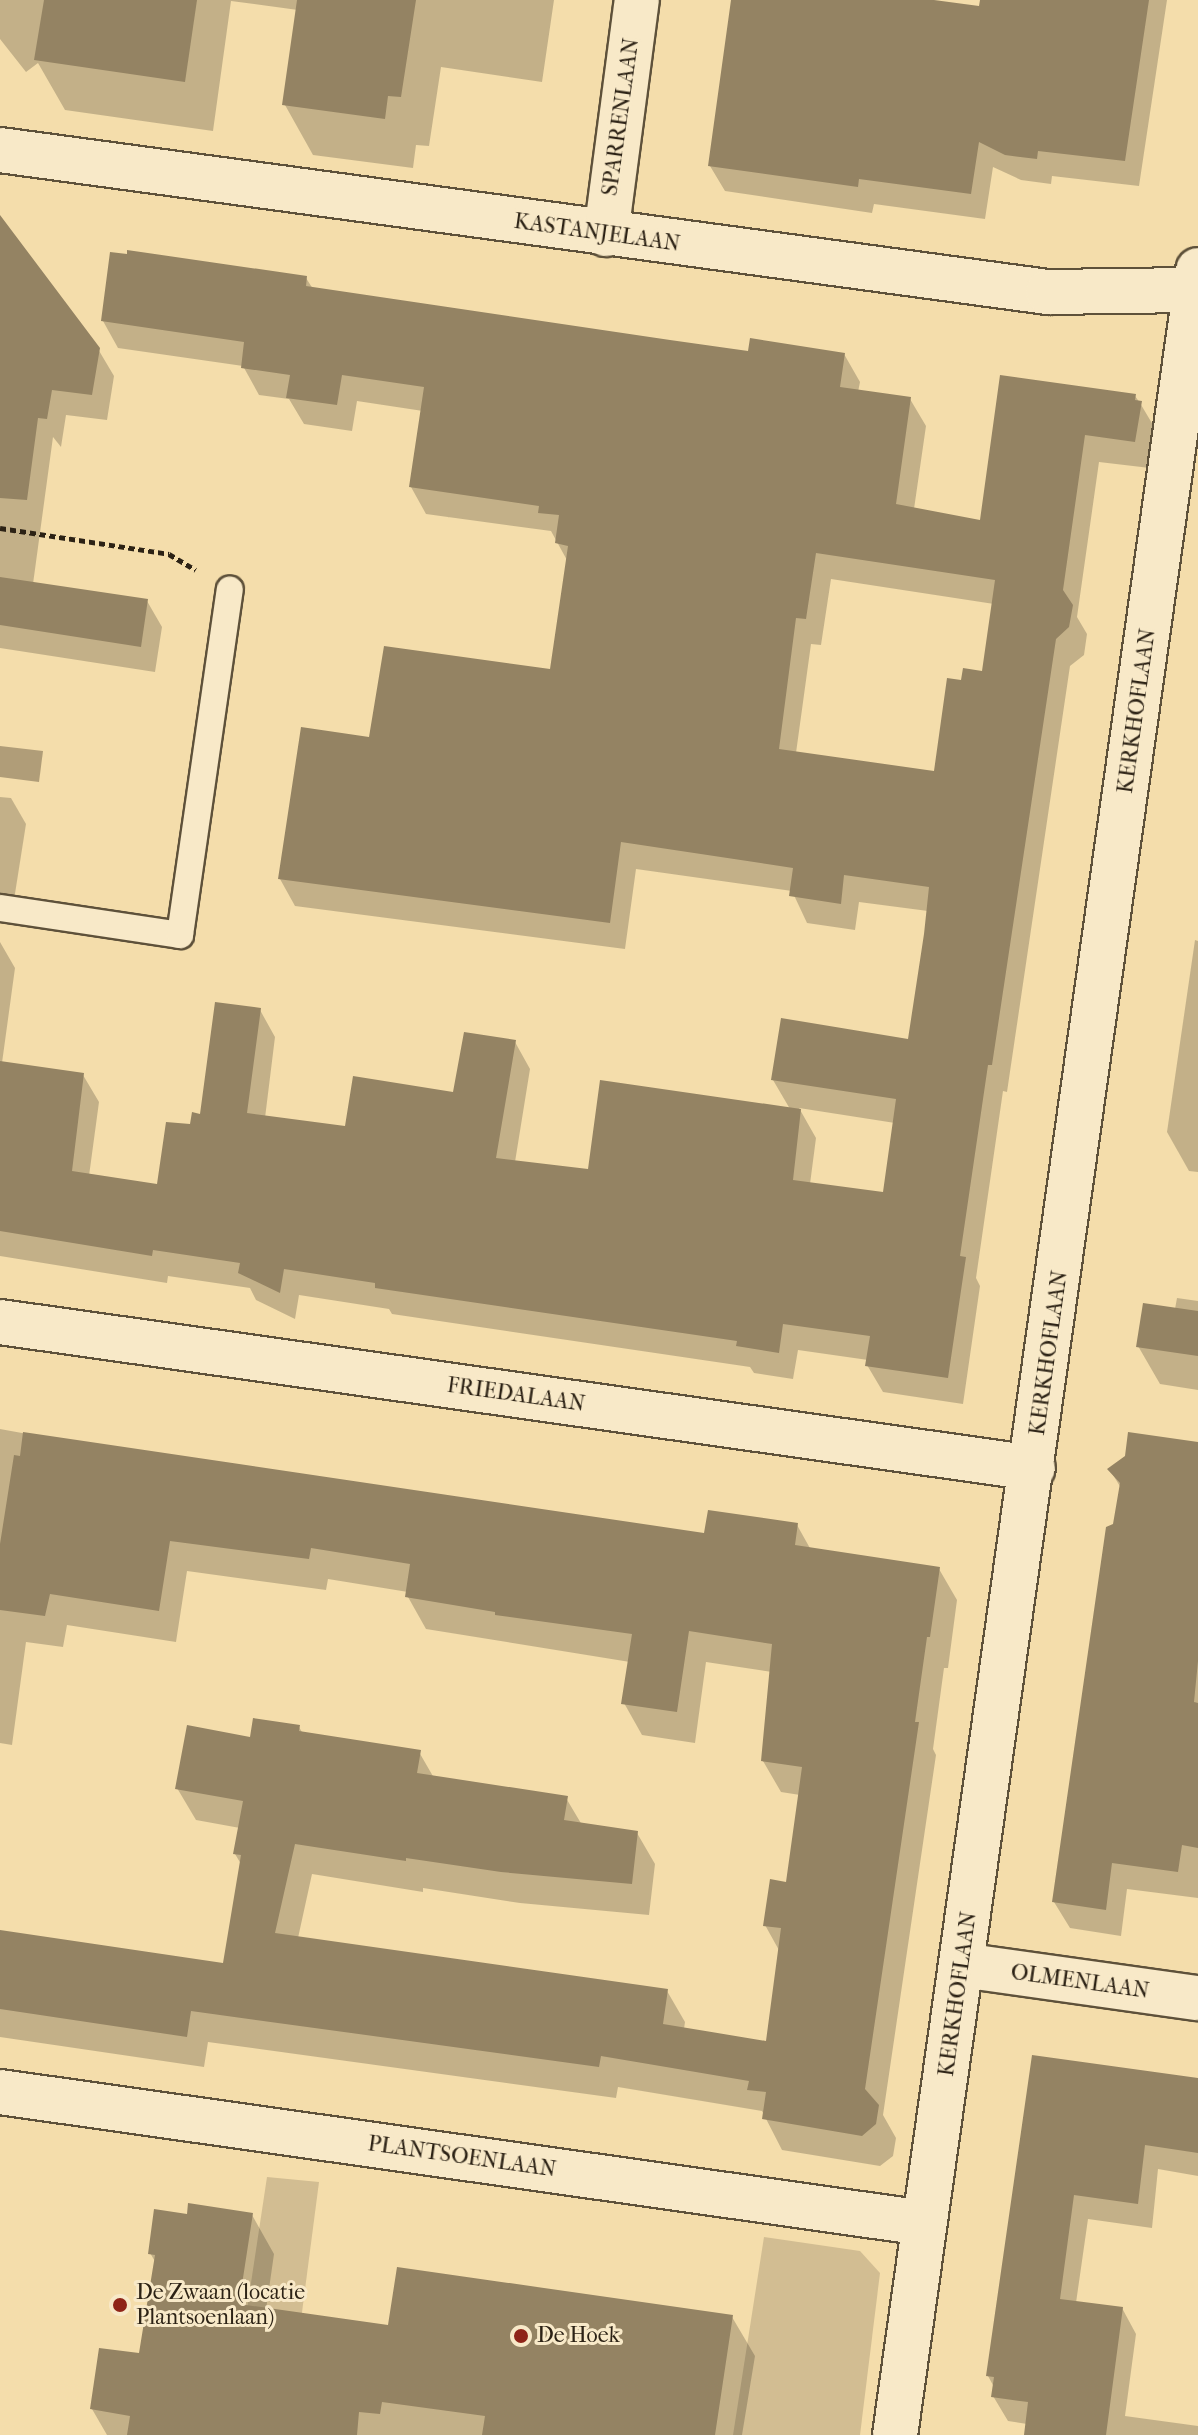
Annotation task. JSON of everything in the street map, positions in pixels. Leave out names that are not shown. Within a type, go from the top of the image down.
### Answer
[{"type":"street","name":"SPARRENLAAN","points":[[606,234],[637,0]]},
{"type":"street","name":"KASTANJELAAN","points":[[0,150],[1048,292],[1197,283]]},
{"type":"street","name":"KERKHOFLAAN","points":[[895,2435],[1197,283]]},
{"type":"street","name":"FRIEDALAAN","points":[[0,1322],[1033,1468]]},
{"type":"street","name":"OLMENLAAN","points":[[962,1965],[1198,1998]]},
{"type":"street","name":"PLANTSOENLAAN","points":[[0,2092],[924,2223]]},
{"type":"lane","points":[[0,908],[180,935],[230,590]]},
{"type":"path","points":[[0,528],[169,554],[230,590]]},
{"type":"shaded area","points":[[0,746],[43,751],[39,782],[0,777]]},
{"type":"shaded area","points":[[267,2177],[319,2182],[286,2435],[228,2435]]},
{"type":"shaded area","points":[[764,2237],[860,2251],[880,2273],[860,2435],[733,2435]]},
{"type":"building","points":[[44,0],[197,0],[185,82],[34,60]]},
{"type":"building","points":[[297,0],[416,0],[401,97],[388,96],[385,119],[282,105]]},
{"type":"building","points":[[731,0],[934,0],[979,6],[980,0],[1149,0],[1125,161],[1038,151],[1037,159],[1005,155],[979,142],[971,194],[859,179],[858,187],[708,166]]},
{"type":"building","points":[[0,215],[100,348],[92,395],[52,390],[47,419],[38,418],[27,500],[0,498]]},
{"type":"building","points":[[127,250],[307,276],[306,286],[748,351],[750,338],[845,353],[840,387],[911,397],[896,504],[980,520],[1000,375],[1136,394],[1135,400],[1142,401],[1135,442],[1085,435],[1063,590],[1073,605],[1069,627],[1056,639],[960,1256],[966,1257],[948,1378],[865,1366],[870,1336],[783,1324],[779,1353],[736,1346],[737,1341],[375,1288],[375,1283],[284,1269],[280,1293],[238,1273],[240,1263],[153,1250],[152,1256],[0,1231],[0,1061],[84,1073],[72,1171],[157,1184],[166,1122],[190,1124],[192,1112],[200,1114],[215,1002],[261,1008],[247,1113],[345,1126],[353,1076],[453,1092],[464,1032],[516,1040],[496,1158],[588,1169],[600,1080],[801,1109],[793,1180],[883,1192],[896,1099],[771,1080],[781,1018],[908,1039],[924,934],[929,887],[844,875],[841,904],[789,896],[793,868],[621,842],[610,923],[278,879],[301,727],[369,737],[384,646],[550,669],[568,546],[555,543],[559,515],[538,513],[539,506],[409,487],[424,387],[342,375],[337,405],[286,398],[290,375],[241,368],[244,342],[101,321],[110,252],[127,254]],"holes":[[[816,553],[995,580],[982,671],[963,668],[961,680],[947,678],[934,771],[779,749],[796,618],[806,619]]]},
{"type":"building","points":[[0,577],[148,599],[141,647],[0,625]]},
{"type":"building","points":[[1143,1303],[1198,1311],[1198,1356],[1136,1347]]},
{"type":"building","points":[[23,1432],[704,1533],[708,1510],[798,1523],[795,1545],[940,1567],[930,1637],[927,1637],[915,1722],[919,1722],[865,2089],[879,2105],[876,2124],[862,2136],[762,2119],[766,2092],[747,2090],[749,2081],[601,2056],[599,2067],[191,2011],[187,2037],[0,2009],[0,1930],[223,1963],[241,1855],[233,1854],[243,1801],[175,1789],[187,1725],[250,1737],[253,1718],[300,1725],[299,1731],[421,1750],[417,1773],[568,1796],[564,1820],[638,1831],[632,1884],[501,1872],[406,1858],[406,1861],[295,1844],[275,1933],[668,1989],[663,2024],[766,2041],[781,1928],[763,1926],[770,1879],[786,1882],[802,1767],[761,1761],[772,1644],[689,1631],[677,1712],[621,1704],[632,1634],[495,1615],[495,1612],[405,1597],[410,1564],[311,1548],[309,1559],[170,1541],[159,1611],[50,1594],[45,1616],[0,1610],[0,1544],[14,1455],[20,1456]]},
{"type":"building","points":[[1128,1432],[1198,1442],[1198,1661],[1194,1702],[1198,1703],[1198,1848],[1182,1845],[1178,1872],[1112,1863],[1106,1910],[1052,1902],[1106,1527],[1113,1524],[1120,1483],[1107,1469],[1125,1456]]},
{"type":"building","points":[[1032,2055],[1198,2078],[1198,2153],[1145,2145],[1138,2204],[1074,2195],[1060,2299],[1123,2307],[1106,2435],[1024,2435],[1028,2402],[991,2397],[994,2377],[986,2376]]},
{"type":"building","points":[[188,2203],[253,2213],[239,2304],[388,2325],[397,2267],[733,2315],[715,2435],[482,2435],[485,2416],[382,2402],[380,2414],[359,2412],[357,2435],[127,2435],[130,2416],[90,2409],[99,2348],[139,2353],[155,2255],[148,2254],[154,2209],[187,2214]]},
{"type":"place","name":"De Zwaan (locatie Plantsoenlaan)","points":[[120,2305]]},
{"type":"place","name":"De Hoek","points":[[521,2336]]}]
